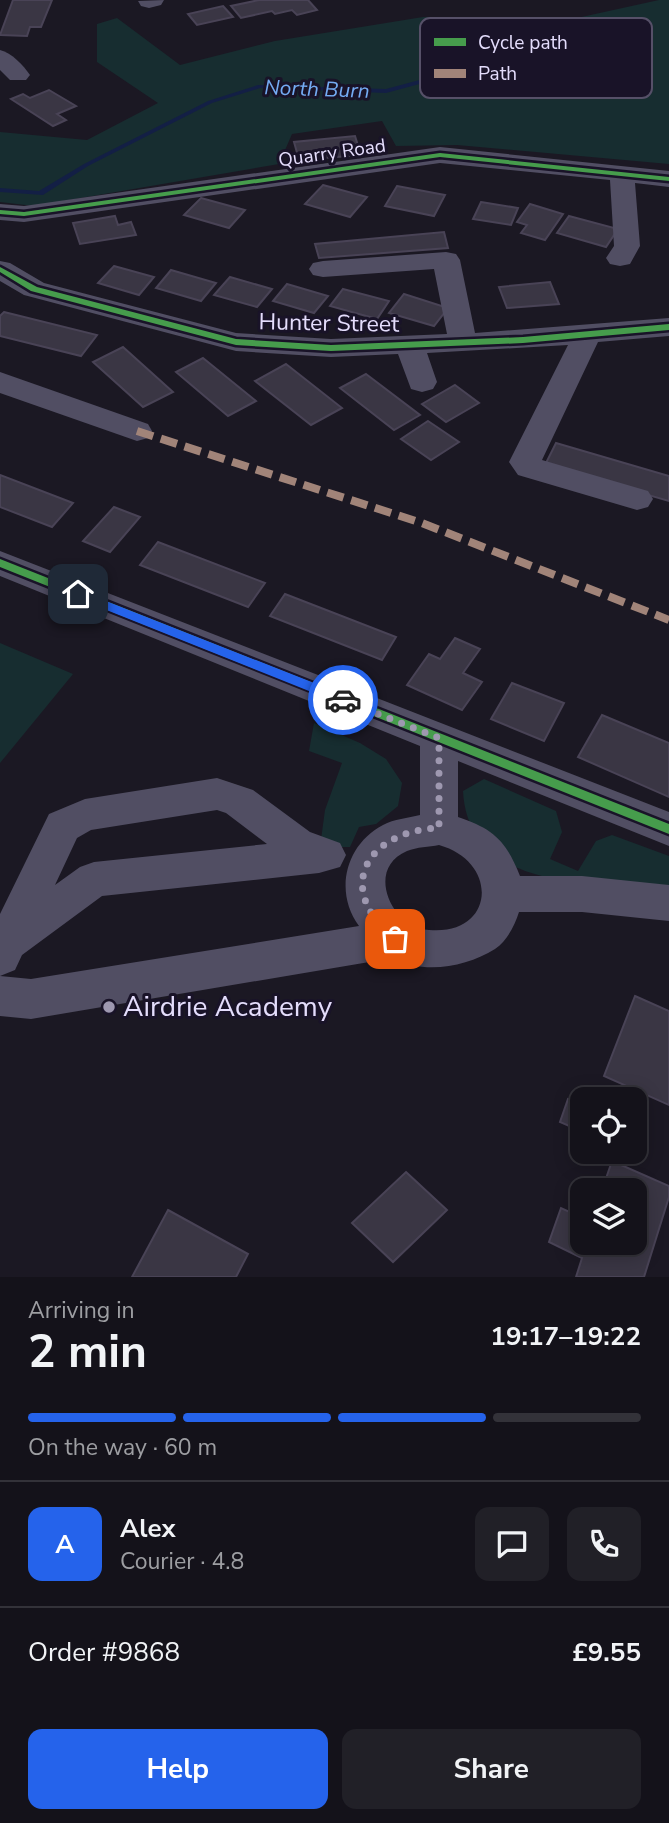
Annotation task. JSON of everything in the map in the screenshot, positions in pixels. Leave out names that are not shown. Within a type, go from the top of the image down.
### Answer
[{"type":"street","points":[[0,57],[18,75]]},
{"type":"street","name":"Quarry Road","points":[[0,212],[24,214],[440,155],[669,178]]},
{"type":"street","points":[[620,258],[627,246],[622,174]]},
{"type":"street","points":[[323,269],[446,260],[463,343]]},
{"type":"street","name":"Hunter Street","points":[[0,269],[34,289],[236,342],[331,348],[463,343],[669,327]]},
{"type":"street","points":[[589,334],[524,462],[529,467],[637,499]]},
{"type":"street","points":[[410,345],[422,382]]},
{"type":"street","points":[[0,382],[137,431]]},
{"type":"street","points":[[0,563],[669,829]]},
{"type":"street","points":[[439,738],[439,828]]},
{"type":"street","points":[[3,950],[63,826],[85,815],[216,794],[239,801],[296,844],[319,856]]},
{"type":"street","points":[[439,828],[459,833],[478,843],[492,858],[500,875],[503,894],[498,914],[485,932],[466,945],[442,951],[418,949],[395,939],[377,925],[366,906],[363,886],[367,866],[378,849],[395,836],[416,829],[439,828]]},
{"type":"street","points":[[3,950],[94,879],[378,849]]},
{"type":"street","points":[[503,894],[582,894],[669,903]]},
{"type":"street","points":[[0,996],[31,999],[395,939]]},
{"type":"green space","points":[[669,0],[669,164],[457,145],[396,146],[382,121],[292,134],[279,164],[34,206],[0,202],[0,132],[87,140],[158,103],[97,62],[97,24],[117,18],[180,65],[275,41],[423,17],[577,18]]},
{"type":"green space","points":[[0,643],[73,674],[0,763]]},
{"type":"green space","points":[[314,723],[360,743],[386,759],[402,783],[398,806],[376,824],[359,827],[350,847],[320,847],[325,810],[342,763],[309,751]]},
{"type":"green space","points":[[484,779],[556,811],[562,832],[550,859],[578,871],[596,841],[612,835],[669,856],[669,887],[573,882],[540,876],[511,865],[487,848],[470,824],[463,791]]},
{"type":"building","points":[[13,0],[52,0],[41,27],[30,27],[27,36],[0,35]]},
{"type":"building","points":[[259,0],[308,0],[317,10],[297,15],[292,10],[275,14],[272,11],[241,18],[231,6]]},
{"type":"building","points":[[223,6],[233,17],[197,25],[188,14]]},
{"type":"building","points":[[49,90],[76,106],[57,114],[66,120],[53,126],[11,99],[23,94],[30,98]]},
{"type":"building","points":[[355,136],[361,155],[299,160],[294,142]]},
{"type":"building","points":[[323,185],[367,197],[350,217],[305,204]]},
{"type":"building","points":[[397,186],[445,195],[434,216],[385,206]]},
{"type":"building","points":[[201,198],[245,210],[229,228],[184,215]]},
{"type":"building","points":[[481,202],[518,208],[511,225],[473,219]]},
{"type":"building","points":[[530,204],[563,214],[545,240],[521,233],[527,225],[517,222]]},
{"type":"building","points":[[115,216],[118,225],[131,222],[136,235],[80,244],[73,223]]},
{"type":"building","points":[[569,216],[618,229],[606,247],[557,233]]},
{"type":"building","points":[[444,232],[448,248],[319,258],[315,244]]},
{"type":"building","points":[[114,266],[154,277],[139,295],[98,283]]},
{"type":"building","points":[[171,270],[216,283],[201,301],[156,288]]},
{"type":"building","points":[[230,277],[272,289],[257,307],[214,295]]},
{"type":"building","points":[[550,282],[559,304],[507,308],[499,287]]},
{"type":"building","points":[[287,284],[328,296],[314,313],[273,301]]},
{"type":"building","points":[[343,289],[389,301],[377,319],[330,306]]},
{"type":"building","points":[[404,294],[448,308],[434,326],[389,313]]},
{"type":"building","points":[[4,312],[97,335],[81,356],[0,336],[0,316]]},
{"type":"building","points":[[123,347],[173,392],[143,407],[93,362]]},
{"type":"building","points":[[203,358],[256,401],[228,416],[176,372]]},
{"type":"building","points":[[286,364],[342,408],[311,425],[255,381]]},
{"type":"building","points":[[366,374],[420,415],[394,430],[340,388]]},
{"type":"building","points":[[455,385],[479,403],[446,422],[422,404]]},
{"type":"building","points":[[428,421],[459,442],[431,460],[401,439]]},
{"type":"building","points":[[556,443],[669,476],[669,501],[545,465]]},
{"type":"building","points":[[0,475],[73,503],[52,527],[0,507]]},
{"type":"building","points":[[114,507],[140,517],[110,552],[83,541]]},
{"type":"building","points":[[158,542],[265,583],[248,607],[140,565]]},
{"type":"building","points":[[285,594],[396,637],[382,660],[270,616]]},
{"type":"building","points":[[455,638],[480,649],[463,673],[482,682],[462,710],[407,685],[429,654],[440,659]]},
{"type":"building","points":[[512,683],[564,703],[544,741],[491,719]]},
{"type":"building","points":[[602,715],[669,743],[669,797],[578,757]]},
{"type":"building","points":[[635,996],[669,1011],[669,1105],[647,1095],[647,1087],[629,1087],[604,1076]]},
{"type":"building","points":[[568,1099],[570,1100],[570,1126],[560,1122]]},
{"type":"building","points":[[611,1164],[619,1164],[669,1186],[669,1197],[644,1277],[576,1277],[582,1258],[576,1255],[647,1255],[647,1178],[606,1178]]},
{"type":"building","points":[[406,1172],[447,1210],[393,1262],[352,1223]]},
{"type":"building","points":[[561,1208],[570,1212],[570,1252],[549,1242]]},
{"type":"building","points":[[168,1210],[248,1254],[236,1277],[132,1277]]},
{"type":"waterway","name":"North Burn","points":[[0,190],[40,193],[86,165],[210,102],[260,86],[386,91],[420,82]]},
{"type":"marked path","points":[[137,431],[422,523],[669,620]]},
{"type":"cycle path","points":[[0,212],[24,214],[440,155],[669,179]]},
{"type":"cycle path","points":[[0,269],[34,289],[236,342],[331,348],[523,340],[669,327]]},
{"type":"cycle path","points":[[0,563],[669,829]]},
{"type":"way so far","points":[[343,700],[439,738],[439,828],[416,829],[395,836],[378,849],[367,866],[363,886],[366,906],[377,925],[395,939]]},
{"type":"place","name":"Airdrie Academy","points":[[109,1007]]},
{"type":"route","points":[[78,594],[343,700]]}]
